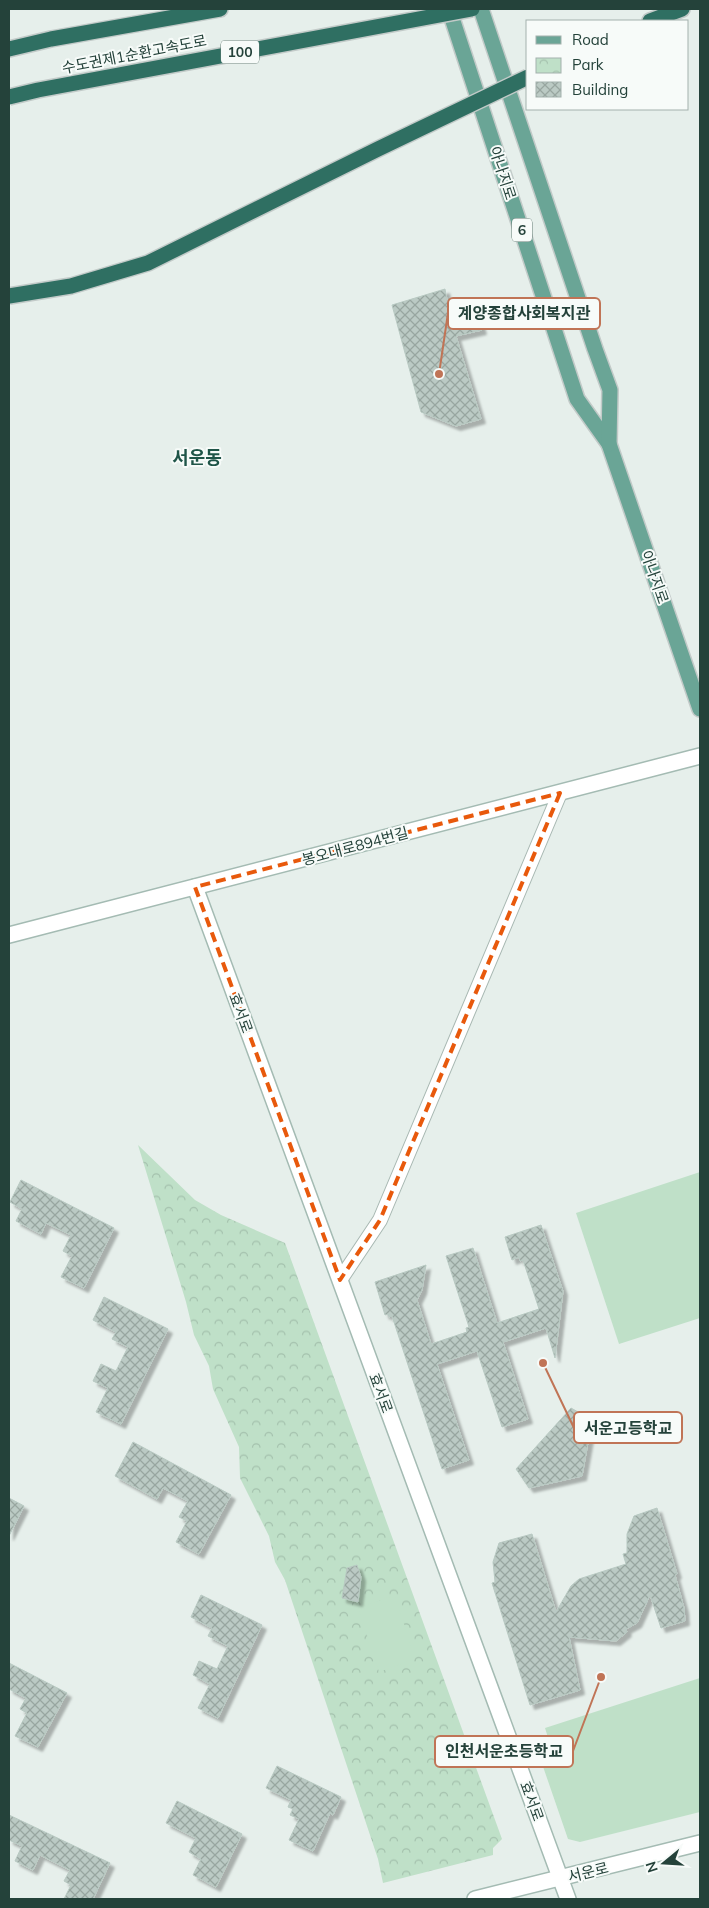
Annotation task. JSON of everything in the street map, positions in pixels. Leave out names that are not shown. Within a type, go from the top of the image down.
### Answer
[{"type":"highway","name":"수도권제1순환고속도로","points":[[9,50],[51,39],[220,9]]},
{"type":"highway","name":"수도권제1순환고속도로","points":[[9,97],[48,88],[472,9]]},
{"type":"highway","points":[[653,20],[682,9]]},
{"type":"highway","points":[[9,296],[71,286],[148,262],[378,148],[526,78]]},
{"type":"main road","name":"아나지로","points":[[449,9],[577,399],[610,444],[700,709]]},
{"type":"main road","name":"아나지로","points":[[481,9],[594,349],[610,390],[610,444]]},
{"type":"street","name":"봉오대로894번길","points":[[9,935],[700,756]]},
{"type":"street","points":[[340,1280],[380,1220],[560,793]]},
{"type":"street","name":"효서로","points":[[195,887],[568,1899]]},
{"type":"street","name":"서운로","points":[[475,1899],[700,1843]]},
{"type":"highlighted area","points":[[560,793],[380,1220],[340,1280],[195,887]]},
{"type":"green space","points":[[138,1145],[195,1200],[221,1215],[285,1243],[502,1839],[493,1848],[493,1855],[383,1883],[378,1859],[285,1580],[275,1562],[269,1536],[240,1478],[239,1447],[213,1389],[209,1366],[194,1335],[186,1302]]},
{"type":"green space","points":[[700,1172],[700,1318],[619,1344],[576,1213]]},
{"type":"green space","points":[[395,1595],[415,1659],[379,1672],[358,1608]]},
{"type":"green space","points":[[700,1678],[700,1812],[580,1842],[568,1839],[538,1752],[551,1747],[545,1728]]},
{"type":"building","points":[[445,289],[451,322],[478,316],[482,330],[456,336],[481,419],[456,426],[421,412],[392,305]]},
{"type":"building","points":[[21,1180],[114,1228],[84,1288],[61,1277],[72,1256],[63,1251],[71,1235],[46,1223],[41,1234],[16,1221],[22,1209],[10,1202]]},
{"type":"building","points":[[541,1225],[563,1291],[555,1358],[546,1328],[503,1342],[528,1419],[502,1427],[477,1351],[437,1364],[469,1460],[442,1469],[392,1316],[385,1315],[375,1282],[426,1265],[422,1290],[417,1300],[431,1344],[467,1332],[466,1328],[469,1327],[446,1256],[473,1248],[497,1323],[539,1309],[523,1260],[520,1261],[519,1257],[512,1260],[505,1237]]},
{"type":"building","points":[[104,1297],[168,1329],[121,1424],[96,1412],[108,1388],[93,1381],[101,1364],[116,1371],[128,1347],[112,1339],[116,1332],[93,1320]]},
{"type":"building","points":[[571,1408],[592,1420],[582,1476],[529,1488],[516,1469]]},
{"type":"building","points":[[133,1442],[231,1495],[199,1554],[176,1542],[187,1521],[179,1517],[188,1501],[163,1488],[157,1499],[115,1476]]},
{"type":"building","points":[[9,1498],[24,1506],[9,1536]]},
{"type":"building","points":[[657,1508],[677,1574],[675,1575],[684,1608],[685,1621],[661,1628],[650,1595],[637,1623],[626,1629],[627,1632],[616,1641],[569,1637],[580,1690],[530,1705],[492,1583],[495,1582],[493,1562],[499,1543],[532,1534],[556,1612],[571,1586],[579,1579],[626,1564],[623,1554],[627,1553],[627,1534],[634,1516]]},
{"type":"building","points":[[357,1565],[361,1577],[358,1602],[342,1598],[347,1568]]},
{"type":"building","points":[[201,1595],[262,1625],[218,1718],[198,1708],[210,1684],[193,1675],[199,1661],[217,1669],[228,1646],[208,1636],[212,1628],[191,1617]]},
{"type":"building","points":[[9,1663],[67,1693],[38,1747],[15,1736],[27,1713],[20,1709],[26,1698],[9,1689]]},
{"type":"building","points":[[277,1766],[341,1797],[333,1815],[330,1813],[313,1851],[289,1840],[299,1819],[290,1815],[293,1809],[288,1807],[291,1800],[266,1788]]},
{"type":"building","points":[[177,1801],[242,1834],[216,1887],[193,1875],[201,1859],[189,1852],[196,1838],[166,1823]]},
{"type":"building","points":[[9,1815],[110,1863],[93,1899],[64,1899],[71,1885],[64,1881],[70,1870],[40,1855],[33,1870],[15,1861],[22,1846],[9,1840]]},
{"type":"place","name":"계양종합사회복지관","points":[[439,374]]},
{"type":"place","name":"서운고등학교","points":[[543,1363]]},
{"type":"place","name":"인천서운초등학교","points":[[601,1677]]},
{"type":"district","name":"서운동","points":[[197,457]]}]
